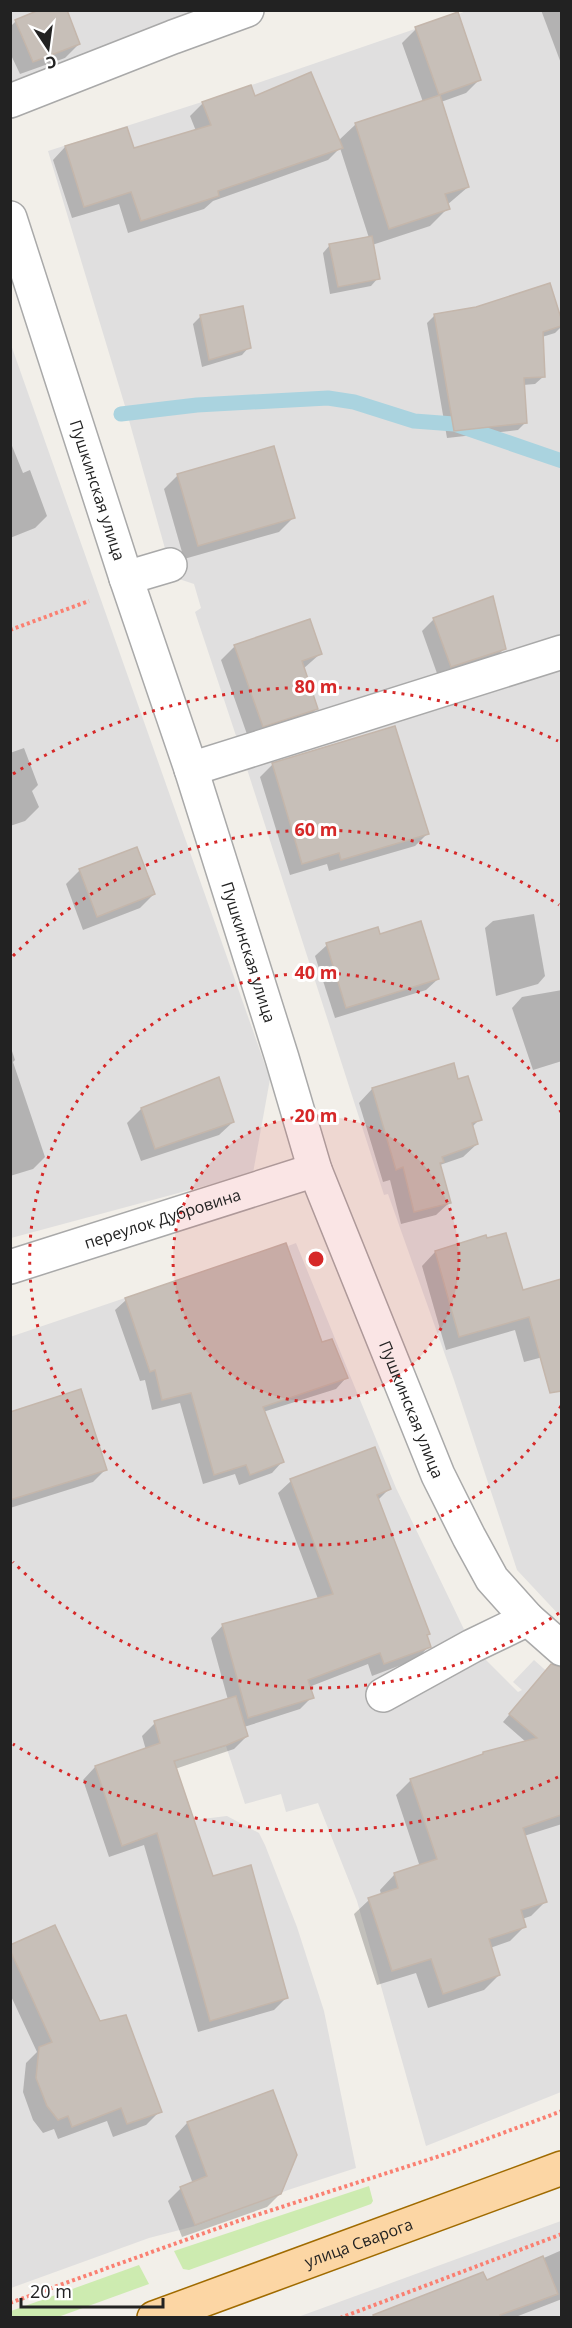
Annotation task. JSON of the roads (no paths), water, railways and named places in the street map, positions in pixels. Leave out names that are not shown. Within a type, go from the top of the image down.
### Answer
[{"type":"main road","name":"улица Сварога","points":[[154,2318],[561,2168]]},
{"type":"street","points":[[10,101],[247,10]]},
{"type":"street","name":"Пушкинская улица","points":[[10,219],[126,578],[191,768],[315,1170],[438,1475],[492,1579],[528,1619],[561,1649]]},
{"type":"street","points":[[126,578],[170,565]]},
{"type":"street","points":[[191,768],[561,651]]},
{"type":"street","name":"переулок Дубровина","points":[[10,1267],[315,1170]]},
{"type":"street","points":[[383,1695],[472,1646],[528,1619]]},
{"type":"waterway","points":[[121,414],[197,405],[328,398],[354,402],[414,421],[454,424],[562,461]]}]
